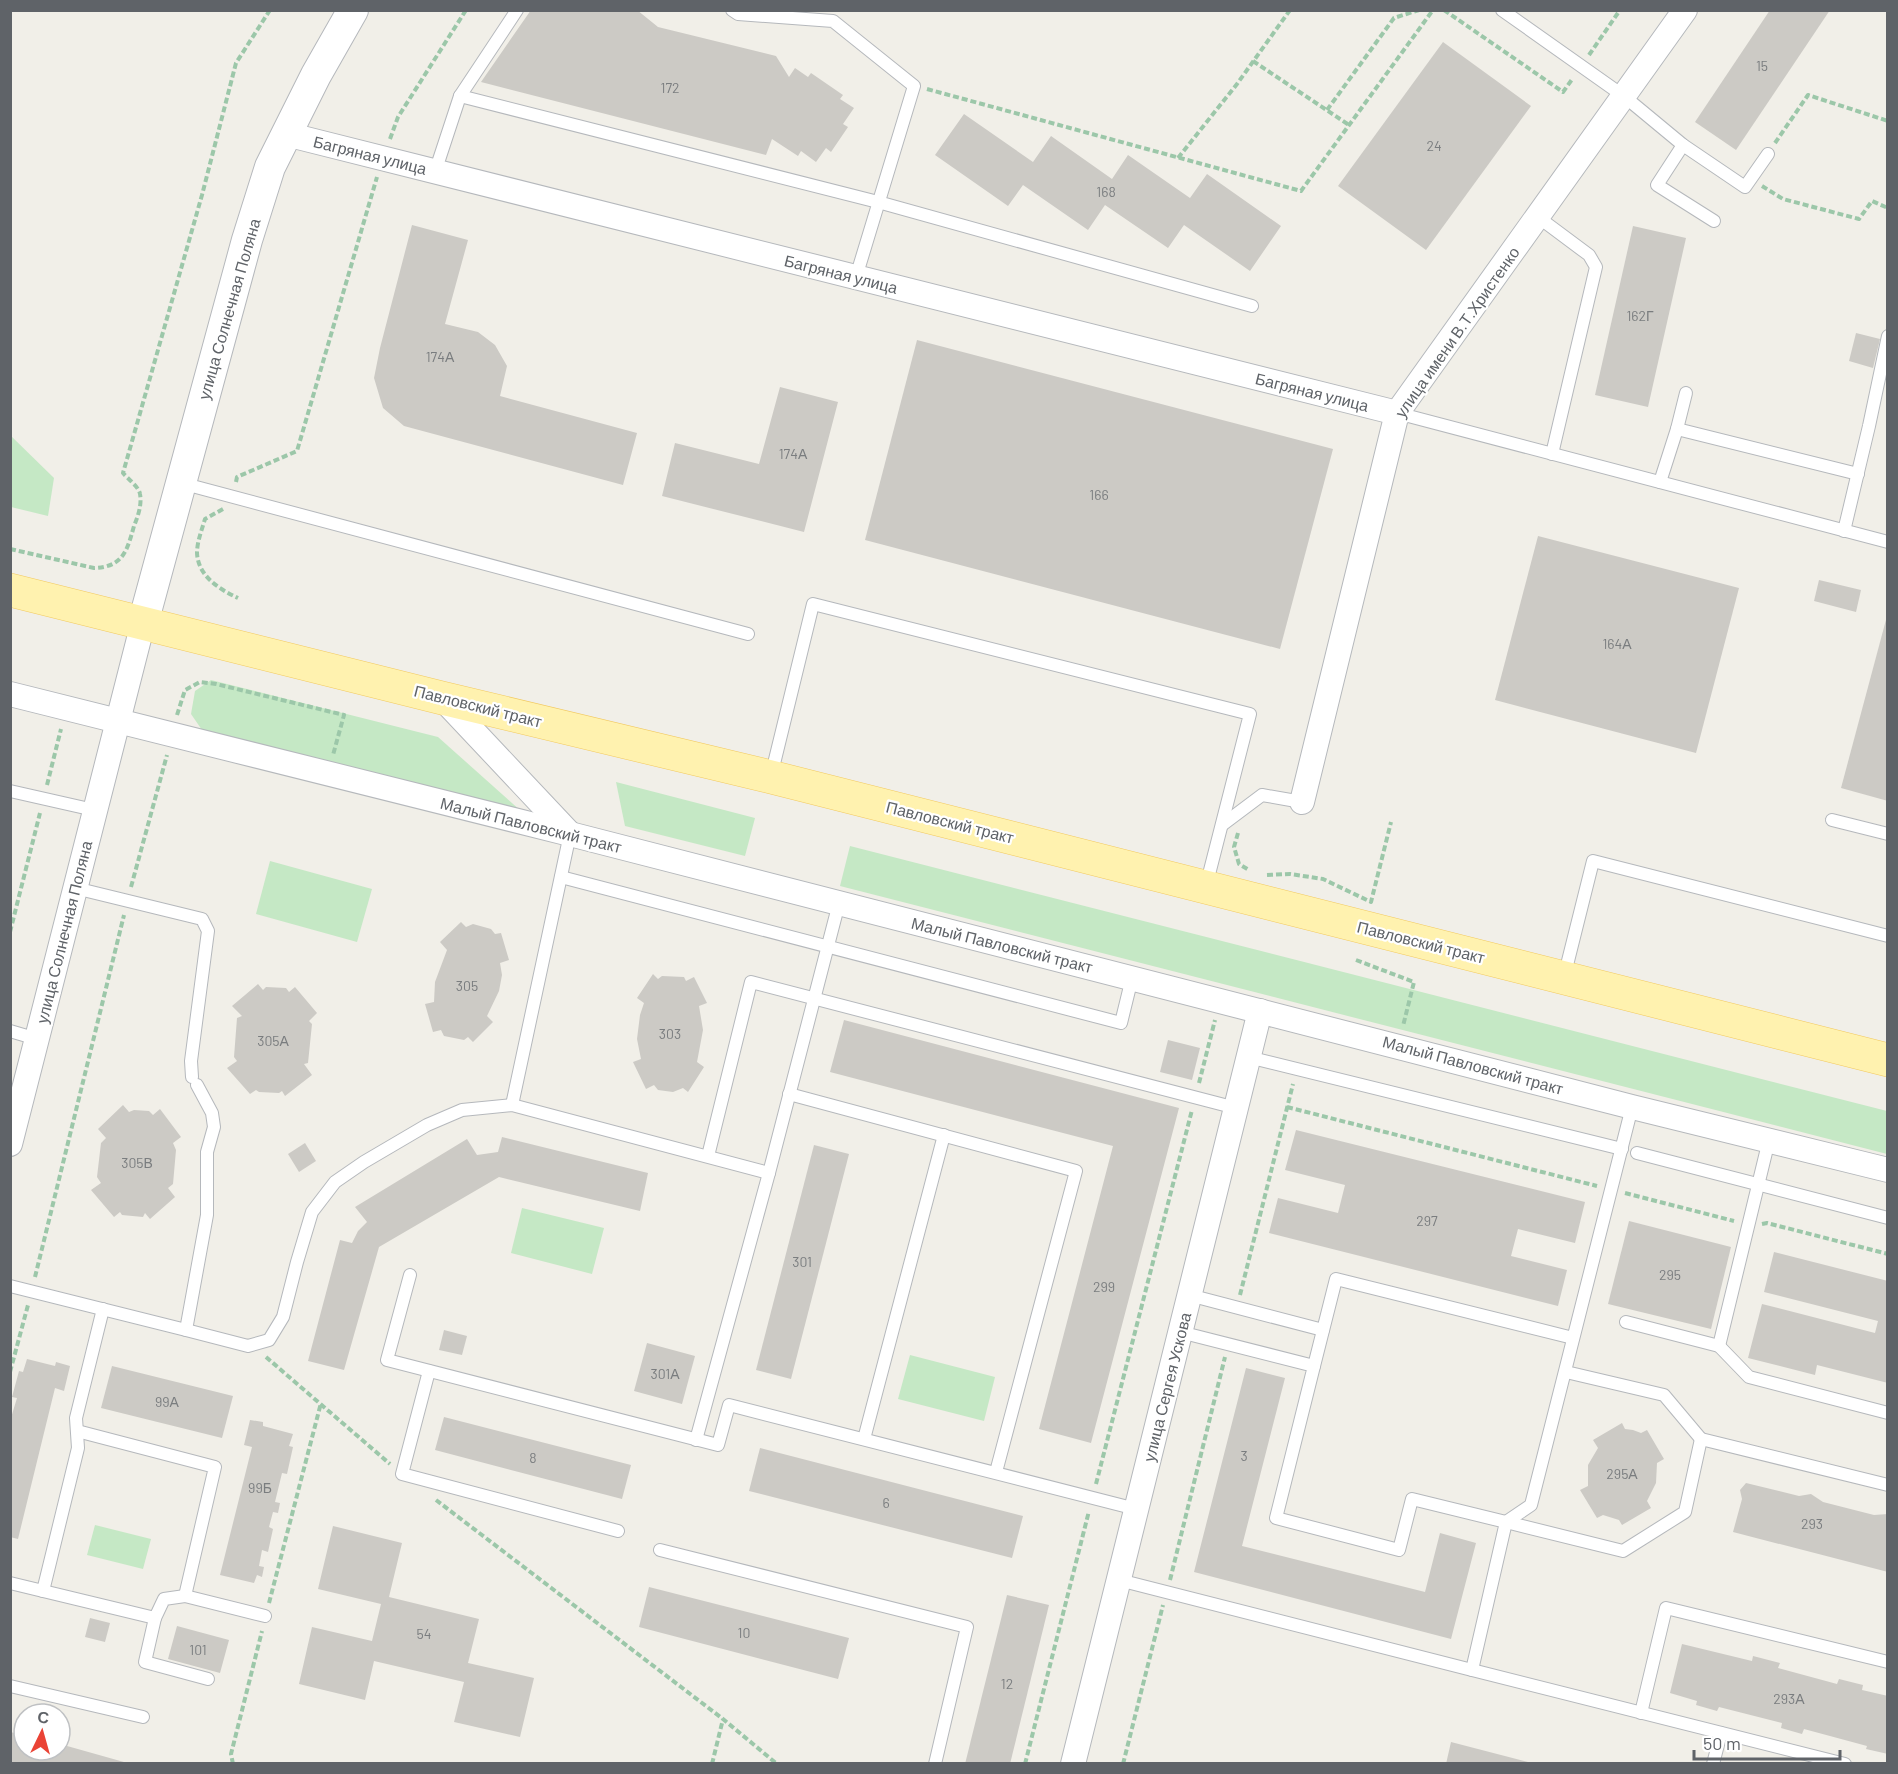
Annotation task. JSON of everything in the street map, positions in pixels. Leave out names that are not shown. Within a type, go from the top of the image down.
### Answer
[{"type":"main road","name":"Павловский тракт","points":[[10,590],[771,777],[1887,1060]]},
{"type":"street","name":"улица Солнечная Поляна","points":[[10,1144],[16,1101],[37,1039],[117,720],[247,240],[270,167],[316,75],[353,10]]},
{"type":"street","name":"улица имени В.Т.Христенко","points":[[1302,802],[1396,414],[1685,10]]},
{"type":"street","name":"Багряная улица","points":[[286,134],[1396,414]]},
{"type":"street","points":[[10,693],[117,720]]},
{"type":"street","points":[[442,698],[570,834]]},
{"type":"street","name":"Малый Павловский тракт","points":[[117,720],[1887,1170]]},
{"type":"street","name":"улица Сергея Ускова","points":[[1073,1764],[1260,1011]]},
{"type":"lane","points":[[435,172],[460,96],[517,10]]},
{"type":"lane","points":[[732,10],[738,14],[833,21],[914,86],[856,278]]},
{"type":"lane","points":[[1502,10],[1624,97],[1683,145],[1745,187],[1768,154]]},
{"type":"lane","points":[[460,96],[878,202],[1252,306]]},
{"type":"lane","points":[[1683,145],[1657,185],[1714,221]]},
{"type":"lane","points":[[1538,217],[1590,255],[1596,267],[1552,454]]},
{"type":"lane","points":[[1844,531],[1887,336]]},
{"type":"lane","points":[[1660,482],[1686,393]]},
{"type":"lane","points":[[1396,414],[1887,542]]},
{"type":"lane","points":[[1677,429],[1858,474]]},
{"type":"lane","points":[[180,483],[748,633]]},
{"type":"lane","points":[[771,777],[813,604],[1250,714],[1206,886]]},
{"type":"lane","points":[[10,792],[94,810]]},
{"type":"lane","points":[[1222,825],[1262,795],[1302,802]]},
{"type":"lane","points":[[1832,820],[1887,834]]},
{"type":"lane","points":[[512,1105],[570,834]]},
{"type":"lane","points":[[1564,978],[1593,861],[1887,936]]},
{"type":"lane","points":[[561,877],[1121,1023],[1132,978]]},
{"type":"lane","points":[[75,888],[202,919],[208,931],[191,1061],[195,1081],[212,1113],[214,1127],[207,1152],[207,1215],[186,1330]]},
{"type":"lane","points":[[696,1440],[769,1173],[839,903]]},
{"type":"lane","points":[[708,1156],[751,982],[1236,1108]]},
{"type":"lane","points":[[10,1031],[37,1039]]},
{"type":"lane","points":[[1248,1057],[1622,1149]]},
{"type":"lane","points":[[789,1094],[1076,1171],[996,1472]]},
{"type":"lane","points":[[10,1286],[248,1346],[268,1340],[283,1317],[312,1212],[334,1182],[428,1125],[462,1110],[512,1105],[769,1173]]},
{"type":"lane","points":[[1472,1670],[1506,1522],[1531,1505],[1632,1107]]},
{"type":"lane","points":[[864,1439],[944,1136]]},
{"type":"lane","points":[[1719,1346],[1769,1140]]},
{"type":"lane","points":[[1637,1153],[1887,1218]]},
{"type":"lane","points":[[410,1275],[387,1360],[718,1445],[729,1405]]},
{"type":"lane","points":[[1573,1338],[1336,1279],[1276,1518],[1399,1550],[1412,1499],[1623,1551],[1685,1512],[1701,1439]]},
{"type":"lane","points":[[1189,1296],[1323,1330]]},
{"type":"lane","points":[[43,1591],[78,1448],[76,1418],[103,1309]]},
{"type":"lane","points":[[1626,1322],[1719,1346],[1749,1377],[1887,1413]]},
{"type":"lane","points":[[1180,1332],[1314,1366]]},
{"type":"lane","points":[[429,1371],[402,1474],[618,1531]]},
{"type":"lane","points":[[1566,1372],[1664,1395],[1701,1439],[1887,1485]]},
{"type":"lane","points":[[707,1399],[1137,1509]]},
{"type":"lane","points":[[77,1431],[215,1467],[185,1596]]},
{"type":"lane","points":[[660,1550],[967,1627],[935,1764]]},
{"type":"lane","points":[[1119,1580],[1845,1764]]},
{"type":"lane","points":[[10,1583],[154,1618]]},
{"type":"lane","points":[[208,1678],[146,1662],[154,1618],[164,1599],[185,1596],[266,1616]]},
{"type":"lane","points":[[1641,1713],[1666,1608],[1887,1662]]},
{"type":"lane","points":[[10,1686],[143,1717]]},
{"type":"lane","points":[[1713,1764],[1721,1732]]},
{"type":"path","points":[[10,549],[94,568],[104,568],[114,564],[127,550],[141,505],[140,492],[123,473],[202,195],[236,63],[270,10]]},
{"type":"path","points":[[238,598],[221,590],[201,569],[197,552],[205,519],[228,507],[237,477],[297,451],[383,159],[398,117],[466,10]]},
{"type":"path","points":[[1178,158],[1290,10]]},
{"type":"path","points":[[1327,110],[1394,18],[1419,10]]},
{"type":"path","points":[[914,86],[1301,191],[1433,10]]},
{"type":"path","points":[[1444,10],[1563,92],[1620,10]]},
{"type":"path","points":[[1253,61],[1349,125]]},
{"type":"path","points":[[1768,154],[1808,95],[1887,121]]},
{"type":"path","points":[[1751,179],[1783,199],[1859,219],[1872,201],[1887,208]]},
{"type":"path","points":[[177,715],[185,690],[200,682],[344,715],[333,759]]},
{"type":"path","points":[[10,932],[62,726]]},
{"type":"path","points":[[10,1372],[127,901],[167,752]]},
{"type":"path","points":[[1222,825],[1239,829],[1234,847],[1239,864],[1256,875],[1290,874],[1323,879],[1371,902],[1391,822]]},
{"type":"path","points":[[1356,960],[1414,982],[1398,1046]]},
{"type":"path","points":[[1025,1764],[1216,1017]]},
{"type":"path","points":[[1287,1107],[1748,1224],[1767,1223],[1887,1254]]},
{"type":"path","points":[[253,1345],[402,1474],[723,1719],[777,1764]]},
{"type":"path","points":[[233,1764],[231,1754],[321,1403]]},
{"type":"path","points":[[1123,1764],[1166,1592]]},
{"type":"path","points":[[712,1764],[723,1719]]},
{"type":"green space","points":[[10,435],[54,478],[48,516],[11,507]]},
{"type":"green space","points":[[211,680],[438,737],[521,811],[202,730],[191,714],[195,691]]},
{"type":"green space","points":[[616,782],[755,818],[745,856],[625,826]]},
{"type":"green space","points":[[850,846],[1887,1111],[1887,1154],[840,886]]},
{"type":"green space","points":[[270,861],[372,889],[357,942],[256,914]]},
{"type":"green space","points":[[522,1208],[604,1228],[592,1274],[511,1253]]},
{"type":"green space","points":[[910,1355],[995,1377],[984,1421],[898,1399]]},
{"type":"green space","points":[[95,1525],[151,1539],[143,1569],[87,1555]]},
{"type":"building","points":[[531,10],[637,10],[658,27],[776,56],[789,77],[795,68],[808,77],[811,73],[843,95],[840,99],[854,108],[843,124],[848,127],[831,152],[826,148],[816,162],[801,151],[798,156],[772,139],[766,155],[481,82]]},
{"type":"building","points":[[1770,10],[1830,10],[1736,150],[1695,122]]},
{"type":"building","points":[[1443,42],[1531,106],[1426,250],[1338,186]]},
{"type":"building","points":[[964,114],[1033,162],[1051,136],[1112,179],[1128,155],[1190,198],[1207,174],[1281,226],[1250,271],[1184,225],[1168,248],[1105,205],[1088,230],[1023,185],[1008,206],[935,155]]},
{"type":"building","points":[[412,225],[468,240],[445,324],[478,332],[495,345],[507,366],[500,396],[637,433],[623,485],[404,426],[383,408],[374,378]]},
{"type":"building","points":[[1633,226],[1686,238],[1648,407],[1595,395]]},
{"type":"building","points":[[1856,333],[1880,339],[1873,368],[1849,361]]},
{"type":"building","points":[[917,340],[1333,449],[1280,649],[865,540]]},
{"type":"building","points":[[780,387],[838,402],[804,532],[662,496],[675,443],[759,464]]},
{"type":"building","points":[[1538,536],[1739,588],[1696,753],[1495,700]]},
{"type":"building","points":[[1819,580],[1861,590],[1856,612],[1814,601]]},
{"type":"building","points":[[1888,616],[1888,801],[1841,788]]},
{"type":"building","points":[[461,922],[466,927],[473,924],[491,929],[495,934],[501,933],[509,960],[500,963],[502,975],[499,991],[487,1016],[493,1022],[473,1042],[468,1037],[464,1040],[444,1036],[441,1030],[433,1032],[425,1004],[434,1002],[435,982],[447,950],[440,942]]},
{"type":"building","points":[[653,974],[658,979],[662,976],[684,977],[686,981],[694,977],[707,1003],[699,1006],[703,1030],[697,1062],[704,1067],[688,1092],[683,1088],[673,1092],[658,1090],[654,1085],[646,1089],[633,1062],[641,1059],[637,1039],[644,1003],[637,998]]},
{"type":"building","points":[[258,984],[263,990],[266,987],[286,988],[289,992],[295,987],[317,1013],[309,1021],[312,1024],[308,1063],[304,1064],[312,1075],[285,1096],[282,1091],[279,1093],[256,1090],[250,1094],[227,1068],[237,1061],[234,1057],[237,1018],[242,1016],[232,1006]]},
{"type":"building","points":[[844,1020],[1179,1108],[1091,1443],[1039,1429],[1113,1146],[830,1072]]},
{"type":"building","points":[[1168,1040],[1200,1048],[1192,1080],[1160,1072]]},
{"type":"building","points":[[123,1105],[129,1112],[149,1111],[153,1115],[160,1109],[181,1137],[173,1143],[176,1150],[173,1184],[168,1188],[175,1197],[150,1219],[145,1213],[143,1217],[122,1215],[120,1212],[114,1217],[91,1190],[101,1183],[97,1177],[101,1143],[106,1138],[98,1129]]},
{"type":"building","points":[[1296,1130],[1585,1202],[1575,1243],[1518,1229],[1511,1256],[1567,1270],[1558,1306],[1269,1233],[1278,1198],[1338,1213],[1345,1185],[1285,1170]]},
{"type":"building","points":[[502,1137],[648,1173],[640,1211],[499,1177],[379,1247],[344,1370],[308,1361],[340,1240],[352,1243],[358,1231],[367,1222],[355,1207],[467,1139],[477,1155],[498,1152]]},
{"type":"building","points":[[305,1143],[316,1161],[299,1172],[288,1154]]},
{"type":"building","points":[[814,1145],[849,1154],[791,1379],[756,1370]]},
{"type":"building","points":[[1629,1221],[1731,1247],[1711,1329],[1608,1304]]},
{"type":"building","points":[[1774,1252],[1888,1281],[1888,1383],[1817,1365],[1815,1375],[1748,1358],[1762,1304],[1875,1333],[1878,1321],[1764,1292]]},
{"type":"building","points":[[444,1330],[467,1336],[462,1355],[439,1350]]},
{"type":"building","points":[[647,1343],[695,1356],[682,1404],[634,1391]]},
{"type":"building","points":[[27,1359],[55,1366],[56,1362],[70,1366],[64,1391],[55,1388],[18,1539],[10,1537],[10,1421],[17,1398],[12,1397],[19,1371],[23,1372]]},
{"type":"building","points":[[112,1366],[233,1396],[222,1438],[101,1408]]},
{"type":"building","points":[[1246,1368],[1285,1378],[1242,1546],[1425,1592],[1440,1533],[1476,1543],[1451,1639],[1194,1572]]},
{"type":"building","points":[[444,1417],[631,1465],[622,1499],[435,1450]]},
{"type":"building","points":[[250,1420],[263,1422],[263,1426],[293,1434],[289,1446],[293,1447],[287,1474],[282,1473],[275,1502],[280,1503],[278,1513],[273,1512],[269,1527],[273,1529],[268,1552],[262,1550],[259,1566],[264,1567],[262,1577],[257,1575],[254,1583],[220,1575],[252,1447],[244,1445]]},
{"type":"building","points":[[1622,1423],[1625,1429],[1641,1433],[1647,1430],[1664,1459],[1657,1463],[1656,1483],[1647,1501],[1651,1508],[1622,1525],[1619,1520],[1603,1515],[1597,1518],[1580,1490],[1588,1486],[1588,1465],[1598,1448],[1593,1440]]},
{"type":"building","points":[[760,1448],[1023,1516],[1012,1558],[749,1491]]},
{"type":"building","points":[[1746,1483],[1799,1496],[1811,1494],[1823,1502],[1874,1515],[1888,1514],[1888,1572],[1733,1532],[1742,1499],[1740,1490]]},
{"type":"building","points":[[333,1526],[402,1543],[389,1597],[479,1619],[468,1663],[534,1678],[520,1737],[454,1722],[464,1682],[374,1661],[365,1700],[299,1684],[312,1627],[372,1641],[381,1604],[318,1589]]},
{"type":"building","points":[[649,1587],[849,1638],[838,1679],[639,1627]]},
{"type":"building","points":[[1007,1595],[1049,1605],[1010,1764],[965,1764]]},
{"type":"building","points":[[90,1618],[110,1623],[105,1642],[85,1637]]},
{"type":"building","points":[[177,1626],[229,1640],[220,1673],[168,1659]]},
{"type":"building","points":[[1682,1644],[1752,1661],[1753,1656],[1780,1663],[1778,1668],[1837,1684],[1839,1679],[1863,1685],[1862,1690],[1888,1696],[1888,1754],[1804,1729],[1802,1734],[1781,1728],[1782,1723],[1719,1707],[1717,1711],[1696,1705],[1697,1701],[1670,1693]]},
{"type":"building","points":[[10,1732],[12,1732],[12,1762],[72,1762],[72,1747],[131,1764],[10,1764]]},
{"type":"building","points":[[1451,1742],[1528,1762],[1528,1764],[1446,1764]]}]
